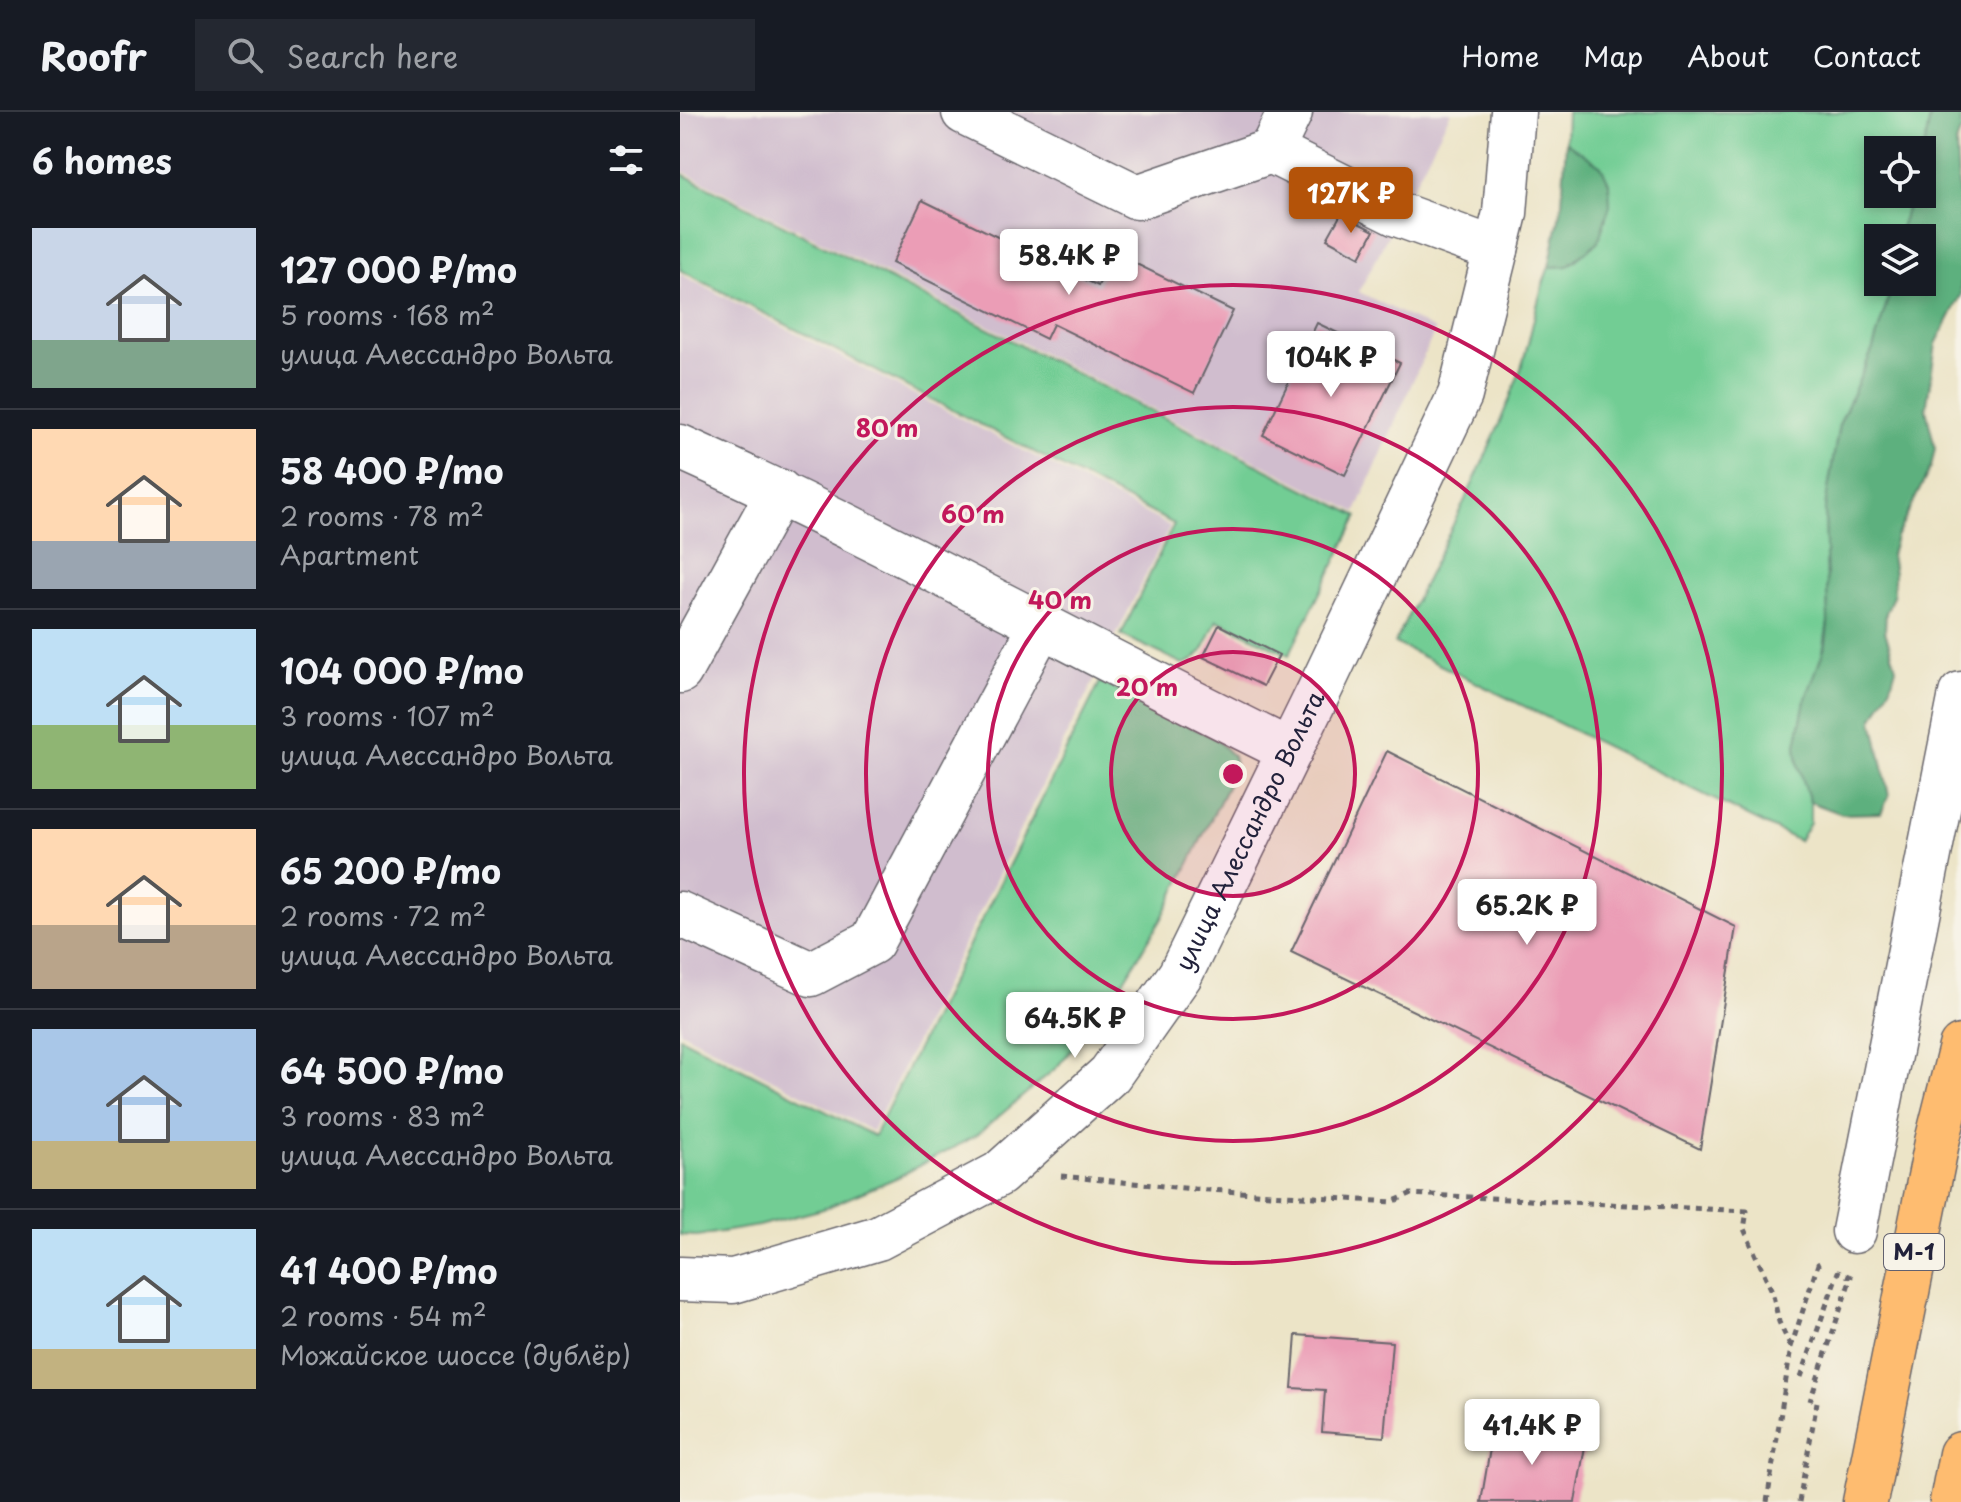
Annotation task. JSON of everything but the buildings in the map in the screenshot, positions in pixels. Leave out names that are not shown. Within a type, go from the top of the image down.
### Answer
[{"type":"main road","name":"М-1","points":[[1865,1502],[1937,1142],[1961,1047]]},
{"type":"main road","points":[[1952,1502],[1961,1454]]},
{"type":"street","points":[[964,112],[1137,197],[1271,151],[1290,112]]},
{"type":"street","name":"улица Алессандро Вольта","points":[[680,1279],[733,1281],[878,1238],[999,1174],[1110,1074],[1180,975],[1460,395],[1505,213],[1513,112]]},
{"type":"street","points":[[1271,151],[1397,214],[1496,250]]},
{"type":"street","points":[[680,447],[779,491],[1290,751]]},
{"type":"street","points":[[680,671],[779,491]]},
{"type":"street","points":[[680,914],[811,974],[872,942],[1042,624]]},
{"type":"street","points":[[1854,1231],[1961,694]]},
{"type":"path","points":[[1060,1176],[1194,1189],[1392,1202],[1410,1194],[1747,1211],[1744,1229],[1772,1291],[1779,1322],[1791,1347]]},
{"type":"path","points":[[1767,1502],[1791,1347],[1818,1264],[1849,1246],[1854,1231]]},
{"type":"path","points":[[1799,1502],[1813,1402],[1851,1277],[1838,1272],[1801,1377]]},
{"type":"shaded area","points":[[680,112],[1451,112],[1359,292],[1435,330],[1356,512],[680,170]]},
{"type":"shaded area","points":[[680,274],[1170,526],[872,1131],[680,1031]]},
{"type":"green space","points":[[1567,112],[1931,112],[1926,136],[1864,136],[1864,208],[1907,208],[1902,224],[1864,224],[1864,296],[1889,296],[1873,349],[1839,425],[1825,507],[1828,622],[1821,663],[1805,701],[1796,745],[1798,764],[1810,802],[1810,823],[1799,841],[1395,643],[1506,408],[1523,361],[1549,267],[1568,266],[1598,242],[1601,166],[1566,142]]},
{"type":"green space","points":[[1931,112],[1961,112],[1961,130],[1956,143],[1961,295],[1936,344],[1926,409],[1935,448],[1931,467],[1896,537],[1891,555],[1894,593],[1886,613],[1885,631],[1896,668],[1891,686],[1873,720],[1889,796],[1881,813],[1842,814],[1810,802],[1798,764],[1796,745],[1805,701],[1826,644],[1825,507],[1839,425],[1873,349],[1889,296],[1936,296],[1936,224],[1902,224],[1907,208],[1936,208],[1936,136],[1926,136]]},
{"type":"green space","points":[[1566,142],[1601,166],[1609,183],[1610,205],[1598,242],[1567,266],[1549,267],[1562,203]]},
{"type":"green space","points":[[680,173],[1358,516],[1289,655],[1217,620],[1201,653],[1183,664],[1121,635],[1174,524],[680,270]]},
{"type":"green space","points":[[1100,682],[1216,739],[1233,756],[1236,769],[1161,920],[1110,1003],[1057,1067],[977,1135],[898,1177],[823,1209],[758,1226],[697,1236],[680,1235],[680,1037],[874,1136]]}]
